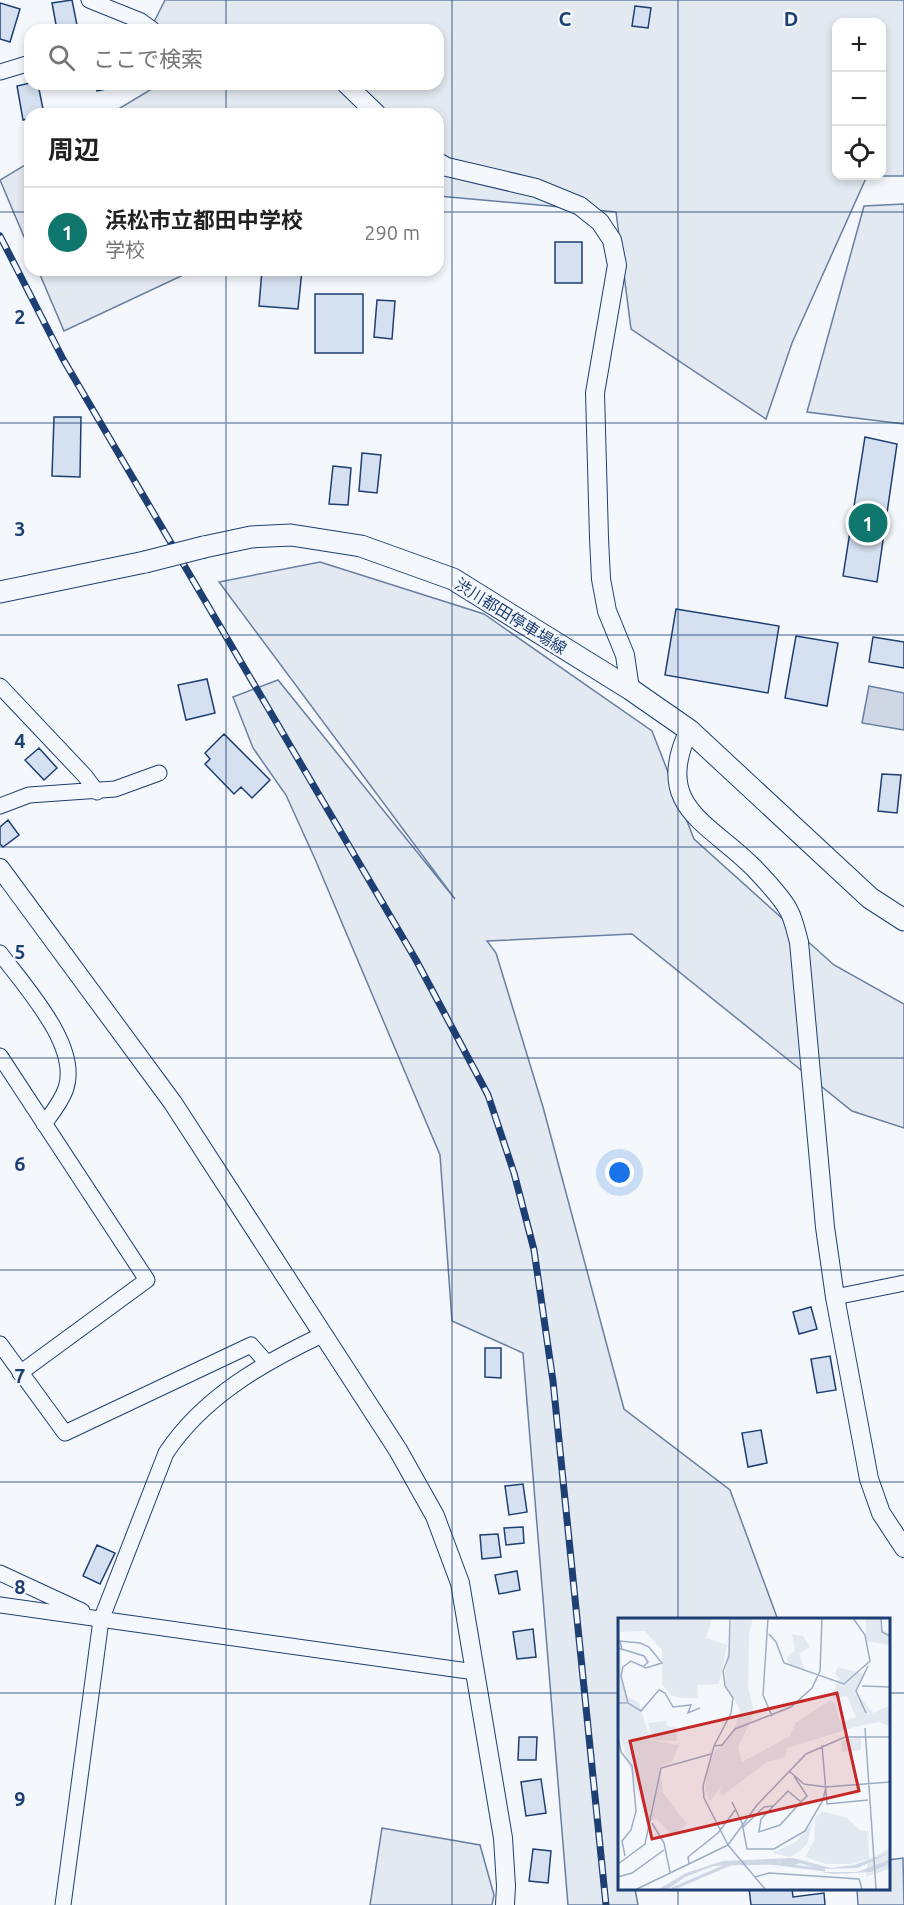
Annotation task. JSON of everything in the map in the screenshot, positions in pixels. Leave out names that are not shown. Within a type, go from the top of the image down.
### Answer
[{"type":"main road","name":"渋川都田停車場線","points":[[0,592],[251,537],[291,536],[361,546],[453,579],[630,689],[690,730],[870,898],[904,920]]},
{"type":"street","points":[[89,0],[145,24]]},
{"type":"street","points":[[0,72],[24,65]]},
{"type":"street","points":[[352,90],[371,108]]},
{"type":"street","points":[[444,165],[536,188],[580,206],[600,222],[612,240],[617,265],[595,393],[599,538],[601,579],[607,611],[625,655],[630,689]]},
{"type":"street","points":[[0,686],[86,776],[97,792]]},
{"type":"street","points":[[690,730],[682,745],[677,771],[682,796],[696,819],[753,868],[789,910],[799,942],[825,1227],[836,1297],[869,1479],[881,1513],[904,1548]]},
{"type":"street","points":[[0,806],[29,795],[115,789],[159,773]]},
{"type":"street","points":[[0,868],[173,1103],[398,1450],[435,1516],[460,1583],[503,1838],[505,1905]]},
{"type":"street","points":[[0,953],[60,1038],[69,1065],[66,1088],[44,1124]]},
{"type":"street","points":[[0,1056],[147,1280],[20,1372]]},
{"type":"street","points":[[836,1297],[904,1283]]},
{"type":"street","points":[[63,1905],[101,1620],[166,1453],[175,1439],[206,1407],[266,1362],[322,1335]]},
{"type":"street","points":[[0,1344],[65,1433],[251,1345],[266,1362]]},
{"type":"street","points":[[0,1573],[101,1620]]},
{"type":"street","points":[[0,1605],[476,1672]]},
{"type":"shaded area","points":[[165,0],[904,0],[904,176],[886,176],[886,18],[832,18],[832,180],[865,180],[792,343],[766,419],[631,329],[616,212],[444,197],[444,108],[120,108],[150,90],[444,90],[444,24],[153,24]]},
{"type":"shaded area","points":[[24,166],[24,237],[0,180]]},
{"type":"shaded area","points":[[904,204],[904,424],[807,412],[864,206]]},
{"type":"shaded area","points":[[41,276],[181,276],[64,331]]},
{"type":"shaded area","points":[[320,562],[484,614],[652,731],[694,839],[834,965],[904,1004],[904,1128],[852,1111],[632,934],[487,941],[496,953],[543,1107],[624,1409],[730,1490],[777,1618],[618,1618],[618,1890],[635,1890],[638,1905],[568,1905],[523,1353],[452,1321],[440,1155],[315,859],[286,795],[253,748],[233,697],[278,680],[455,899],[219,582]]},
{"type":"shaded area","points":[[869,686],[904,693],[904,730],[862,723]]},
{"type":"shaded area","points":[[382,1828],[480,1845],[494,1895],[492,1905],[370,1905]]},
{"type":"shaded area","points":[[903,1858],[904,1905],[858,1905],[857,1890],[889,1890],[889,1860]]},
{"type":"building","points":[[72,0],[77,24],[56,24],[52,3]]},
{"type":"building","points":[[0,3],[20,9],[10,42],[0,39]]},
{"type":"building","points":[[635,6],[651,8],[648,28],[632,26]]},
{"type":"building","points":[[24,84],[24,90],[39,90],[43,108],[24,108],[23,120],[17,86]]},
{"type":"building","points":[[555,242],[582,242],[582,283],[555,283]]},
{"type":"building","points":[[262,276],[301,276],[298,309],[259,306]]},
{"type":"building","points":[[315,294],[363,294],[363,353],[315,353]]},
{"type":"building","points":[[377,300],[395,301],[392,339],[374,337]]},
{"type":"building","points":[[54,417],[81,417],[80,477],[52,476]]},
{"type":"building","points":[[865,437],[897,444],[877,582],[843,576]]},
{"type":"building","points":[[362,453],[381,455],[377,493],[359,491]]},
{"type":"building","points":[[333,466],[351,468],[348,505],[329,504]]},
{"type":"building","points":[[676,609],[779,626],[768,693],[665,675]]},
{"type":"building","points":[[796,636],[838,643],[827,706],[785,698]]},
{"type":"building","points":[[873,637],[904,642],[904,668],[869,662]]},
{"type":"building","points":[[207,679],[215,713],[186,720],[178,685]]},
{"type":"building","points":[[224,734],[270,780],[252,798],[241,787],[234,794],[205,764],[210,759],[205,753]]},
{"type":"building","points":[[39,748],[57,768],[44,780],[25,760]]},
{"type":"building","points":[[882,774],[901,775],[897,813],[878,811]]},
{"type":"building","points":[[8,820],[19,835],[3,847],[0,844],[0,827]]},
{"type":"building","points":[[811,1307],[817,1329],[799,1334],[793,1312]]},
{"type":"building","points":[[485,1348],[501,1348],[501,1378],[485,1377]]},
{"type":"building","points":[[830,1356],[836,1390],[817,1393],[811,1359]]},
{"type":"building","points":[[761,1430],[767,1463],[748,1467],[742,1433]]},
{"type":"building","points":[[523,1484],[527,1512],[509,1515],[505,1486]]},
{"type":"building","points":[[523,1527],[524,1543],[506,1545],[504,1528]]},
{"type":"building","points":[[498,1534],[501,1557],[482,1559],[480,1535]]},
{"type":"building","points":[[97,1545],[115,1553],[100,1584],[83,1576]]},
{"type":"building","points":[[517,1571],[520,1590],[499,1594],[495,1575]]},
{"type":"building","points":[[533,1629],[536,1657],[517,1659],[513,1632]]},
{"type":"building","points":[[519,1737],[537,1737],[536,1760],[518,1760]]},
{"type":"building","points":[[541,1779],[546,1813],[526,1816],[521,1782]]},
{"type":"building","points":[[533,1849],[551,1851],[548,1883],[529,1881]]},
{"type":"building","points":[[749,1890],[792,1890],[793,1897],[824,1893],[825,1905],[751,1905]]},
{"type":"railway","points":[[0,236],[63,359],[416,960],[488,1095],[514,1173],[534,1250],[553,1381],[606,1905]]},
{"type":"place","name":"浜松市立都田中学校","points":[[868,523]]}]
